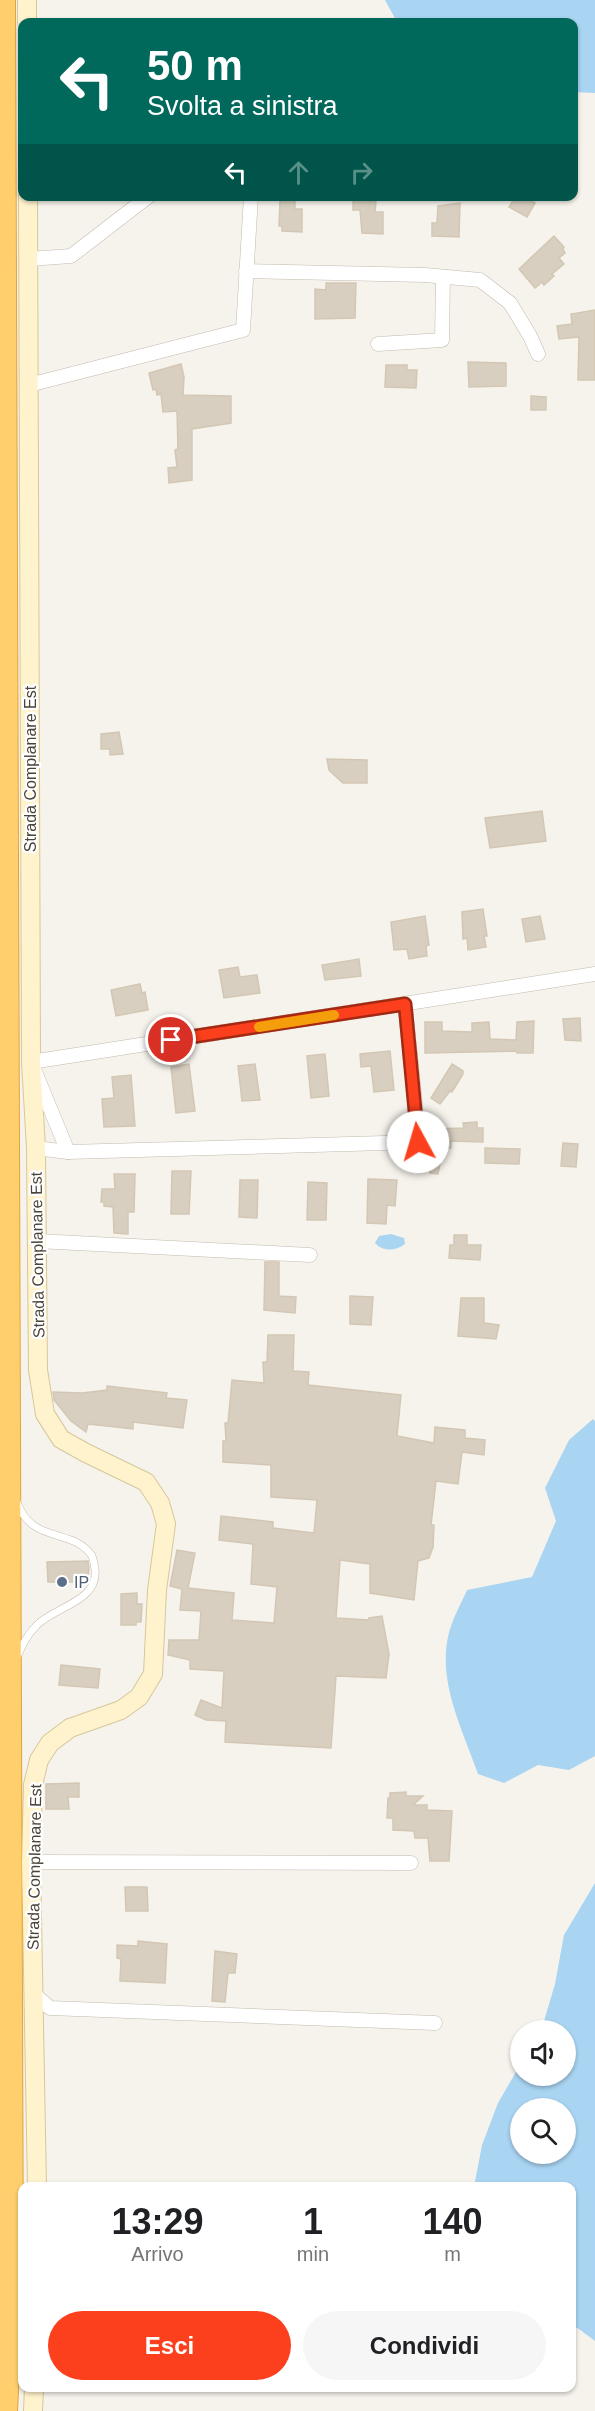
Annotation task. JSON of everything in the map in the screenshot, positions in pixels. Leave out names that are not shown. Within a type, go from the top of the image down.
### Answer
[{"type":"highway","points":[[3,0],[11,2292],[5,2411]]},
{"type":"street","points":[[27,0],[27,18]]},
{"type":"street","name":"Strada Complanare Est","points":[[28,201],[31,1062],[36,1148],[38,1370],[45,1414],[61,1439],[146,1482],[160,1503],[166,1524],[156,1590],[153,1674],[139,1697],[121,1710],[70,1728],[50,1743],[39,1760],[33,1785],[31,1862],[37,2182]]},
{"type":"street","points":[[29,259],[71,256],[142,201]]},
{"type":"street","points":[[29,385],[243,330],[251,201]]},
{"type":"street","points":[[246,271],[480,280],[510,303],[538,354]]},
{"type":"street","points":[[378,344],[442,339],[443,277]]},
{"type":"street","points":[[68,1152],[31,1062],[595,974]]},
{"type":"street","points":[[36,1148],[68,1152],[418,1142],[405,1004]]},
{"type":"street","points":[[37,1241],[310,1255]]},
{"type":"street","points":[[31,1862],[411,1863]]},
{"type":"street","points":[[34,1994],[50,2008],[435,2023]]},
{"type":"street","points":[[33,2411],[34,2392]]},
{"type":"lane","points":[[8,1476],[20,1510],[34,1526],[52,1536],[72,1540],[84,1546],[93,1559],[96,1577],[90,1589],[74,1604],[55,1612],[37,1625],[25,1641],[9,1676]]},
{"type":"water","points":[[385,0],[595,0],[595,93],[578,92],[578,18],[395,18]]},
{"type":"water","points":[[391,1234],[404,1238],[405,1244],[390,1250],[375,1243],[379,1236]]},
{"type":"water","points":[[593,1419],[595,1421],[595,1756],[569,1770],[538,1765],[504,1783],[478,1774],[459,1724],[446,1672],[449,1631],[467,1590],[532,1577],[556,1521],[545,1488],[569,1440]]},
{"type":"water","points":[[595,1883],[595,2341],[576,2328],[576,2182],[475,2182],[482,2145],[498,2103],[510,2082],[510,2086],[576,2086],[576,2020],[544,2020],[555,1984],[564,1935]]},
{"type":"building","points":[[280,201],[295,201],[295,209],[302,209],[302,232],[282,231],[282,226],[279,226]]},
{"type":"building","points":[[353,201],[376,201],[375,212],[383,212],[383,234],[362,233],[360,210],[353,210]]},
{"type":"building","points":[[513,201],[535,203],[527,217],[509,207]]},
{"type":"building","points":[[460,203],[459,237],[432,236],[432,223],[437,223],[438,206]]},
{"type":"building","points":[[554,236],[564,247],[565,253],[559,258],[564,264],[544,285],[542,282],[535,288],[519,269]]},
{"type":"building","points":[[326,283],[356,283],[355,318],[315,319],[315,289],[326,290]]},
{"type":"building","points":[[595,310],[595,380],[578,380],[579,337],[559,339],[557,326],[572,324],[571,314]]},
{"type":"building","points":[[468,362],[506,363],[506,386],[469,387]]},
{"type":"building","points":[[181,364],[184,377],[183,395],[231,396],[231,423],[192,429],[192,480],[169,483],[168,468],[177,467],[175,450],[178,449],[177,411],[163,412],[161,394],[157,395],[156,389],[153,390],[149,373]]},
{"type":"building","points":[[386,365],[407,365],[407,370],[417,370],[416,388],[385,387]]},
{"type":"building","points":[[531,396],[546,397],[546,410],[531,410]]},
{"type":"building","points":[[119,732],[123,754],[110,755],[110,749],[101,749],[101,734]]},
{"type":"building","points":[[327,759],[367,760],[367,783],[343,783],[329,770]]},
{"type":"building","points":[[542,811],[546,841],[490,848],[485,818]]},
{"type":"building","points":[[483,909],[487,936],[484,936],[486,947],[468,950],[467,938],[463,939],[462,912]]},
{"type":"building","points":[[425,916],[429,945],[426,946],[427,956],[409,959],[407,949],[394,950],[391,922]]},
{"type":"building","points":[[540,916],[545,939],[526,942],[522,919]]},
{"type":"building","points":[[359,959],[361,976],[325,980],[322,965]]},
{"type":"building","points":[[238,967],[240,977],[257,975],[260,993],[224,998],[219,970]]},
{"type":"building","points":[[140,984],[142,993],[145,992],[148,1010],[116,1016],[111,990]]},
{"type":"building","points":[[580,1018],[581,1041],[565,1040],[563,1019]]},
{"type":"building","points":[[534,1021],[533,1053],[517,1053],[516,1051],[425,1053],[425,1022],[442,1022],[442,1031],[472,1032],[472,1023],[489,1022],[490,1039],[516,1040],[517,1022]]},
{"type":"building","points":[[390,1051],[394,1090],[374,1092],[371,1066],[361,1067],[360,1054]]},
{"type":"building","points":[[325,1054],[329,1096],[311,1098],[307,1056]]},
{"type":"building","points":[[189,1064],[195,1111],[176,1113],[171,1067]]},
{"type":"building","points":[[255,1064],[260,1100],[242,1101],[238,1066]]},
{"type":"building","points":[[452,1064],[463,1071],[463,1074],[452,1092],[450,1091],[440,1104],[431,1098]]},
{"type":"building","points":[[131,1075],[135,1126],[104,1127],[102,1099],[114,1098],[112,1077]]},
{"type":"building","points":[[477,1122],[477,1128],[483,1128],[483,1142],[451,1141],[451,1148],[443,1148],[438,1174],[430,1173],[432,1129],[464,1128],[463,1123]]},
{"type":"building","points":[[563,1143],[578,1144],[576,1167],[561,1166]]},
{"type":"building","points":[[485,1148],[520,1149],[519,1164],[485,1163]]},
{"type":"building","points":[[172,1171],[191,1171],[189,1214],[171,1214]]},
{"type":"building","points":[[114,1174],[135,1174],[134,1212],[128,1212],[128,1234],[114,1233],[113,1207],[104,1206],[104,1202],[101,1202],[102,1189],[115,1189]]},
{"type":"building","points":[[368,1179],[397,1180],[395,1206],[387,1205],[386,1224],[367,1223]]},
{"type":"building","points":[[240,1180],[258,1180],[257,1218],[239,1217]]},
{"type":"building","points":[[308,1182],[327,1183],[326,1220],[307,1220]]},
{"type":"building","points":[[454,1235],[467,1235],[467,1245],[481,1245],[480,1260],[449,1258],[450,1245],[454,1245]]},
{"type":"building","points":[[265,1262],[279,1262],[279,1296],[296,1297],[295,1313],[264,1310]]},
{"type":"building","points":[[350,1296],[373,1297],[371,1325],[350,1324]]},
{"type":"building","points":[[461,1298],[484,1298],[484,1323],[499,1325],[496,1339],[458,1336]]},
{"type":"building","points":[[268,1335],[294,1335],[293,1371],[309,1372],[308,1385],[401,1395],[397,1436],[434,1443],[435,1427],[465,1430],[465,1438],[485,1440],[484,1455],[462,1452],[458,1484],[436,1481],[431,1525],[434,1525],[433,1547],[429,1558],[418,1561],[414,1600],[370,1593],[370,1564],[340,1560],[336,1618],[369,1620],[369,1618],[382,1616],[389,1654],[386,1678],[336,1676],[331,1748],[225,1742],[226,1721],[206,1720],[195,1715],[201,1700],[222,1708],[224,1671],[190,1669],[190,1660],[168,1655],[169,1640],[199,1640],[201,1611],[180,1610],[182,1589],[170,1586],[177,1550],[195,1553],[188,1588],[234,1593],[232,1620],[274,1623],[277,1587],[251,1584],[253,1544],[219,1540],[221,1516],[273,1522],[273,1528],[314,1533],[317,1500],[271,1497],[271,1465],[223,1462],[223,1441],[226,1441],[225,1423],[228,1423],[232,1380],[264,1383],[263,1362],[267,1362]]},
{"type":"building","points":[[107,1386],[167,1393],[166,1398],[187,1400],[183,1428],[133,1422],[133,1429],[88,1424],[86,1432],[71,1421],[54,1400],[53,1392],[82,1393],[107,1390]]},
{"type":"building","points":[[88,1561],[87,1582],[48,1582],[47,1562]]},
{"type":"building","points":[[137,1593],[137,1604],[142,1604],[141,1622],[136,1622],[136,1625],[121,1625],[121,1594]]},
{"type":"building","points":[[61,1665],[100,1669],[98,1688],[59,1685]]},
{"type":"building","points":[[79,1783],[79,1797],[68,1797],[69,1809],[46,1809],[46,1784]]},
{"type":"building","points":[[406,1792],[406,1796],[423,1796],[413,1805],[427,1805],[427,1810],[452,1811],[449,1861],[430,1861],[428,1838],[415,1838],[414,1831],[393,1830],[393,1818],[387,1818],[388,1798],[390,1798],[390,1793]]},
{"type":"building","points":[[125,1887],[147,1887],[148,1911],[126,1911]]},
{"type":"building","points":[[138,1941],[167,1944],[165,1983],[120,1981],[121,1959],[117,1958],[117,1945],[138,1946]]},
{"type":"building","points":[[215,1951],[237,1954],[235,1973],[228,1973],[225,2002],[212,2001]]},
{"type":"slow traffic","points":[[259,1027],[334,1015]]},
{"type":"place","name":"IP","points":[[62,1582]]},
{"type":"route","points":[[171,1040],[405,1004],[418,1142]]}]
